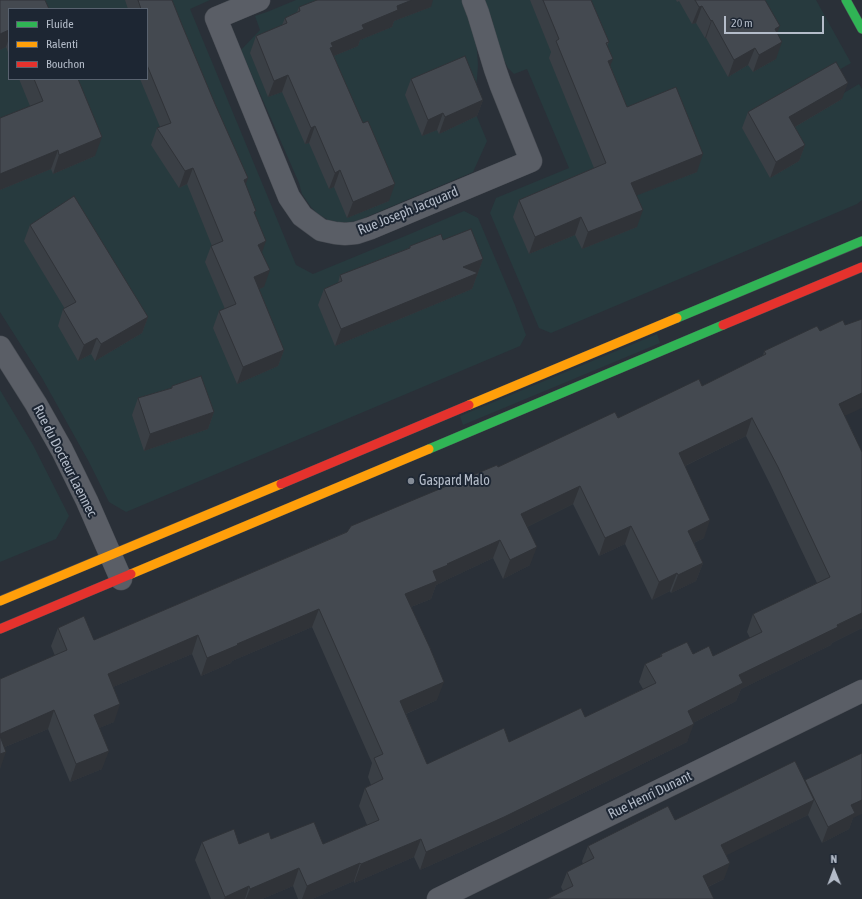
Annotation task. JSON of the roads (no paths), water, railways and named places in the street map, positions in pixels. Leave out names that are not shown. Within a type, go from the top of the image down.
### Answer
[{"type":"main road","points":[[846,0],[862,29]]},
{"type":"main road","points":[[0,601],[862,241]]},
{"type":"main road","points":[[0,629],[862,267]]},
{"type":"street","name":"Rue Joseph Jacquard","points":[[259,0],[216,18],[289,197],[302,216],[321,230],[335,234],[356,233],[371,228],[531,161],[501,86],[473,0]]},
{"type":"street","name":"Rue du Docteur Laennec","points":[[0,347],[62,450],[87,501],[121,579]]},
{"type":"street","name":"Rue Henri Dunant","points":[[438,899],[862,691]]},
{"type":"place","name":"Gaspard Malo","points":[[411,481]]}]
